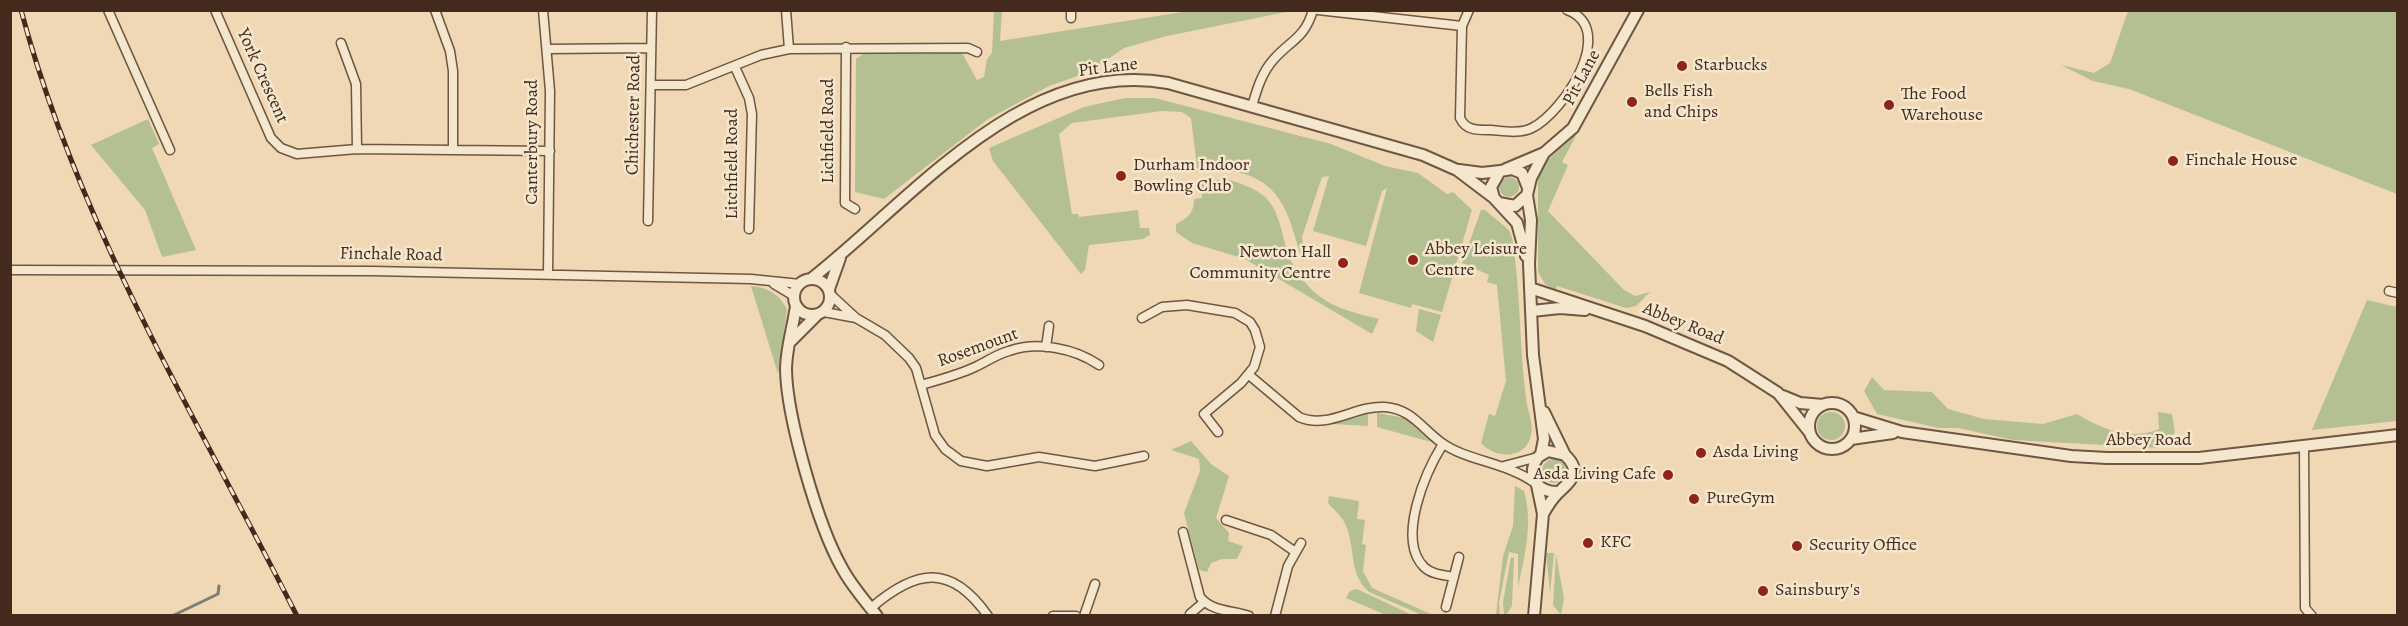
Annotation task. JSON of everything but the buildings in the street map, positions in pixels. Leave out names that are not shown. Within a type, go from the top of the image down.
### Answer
[{"type":"street","points":[[108,10],[170,150]]},
{"type":"street","name":"York Crescent","points":[[214,10],[271,138],[281,148],[297,154],[357,149],[550,151]]},
{"type":"street","points":[[435,10],[450,51],[453,71],[453,150]]},
{"type":"street","name":"Canterbury Road","points":[[543,10],[549,49],[548,274]]},
{"type":"street","name":"Chichester Road","points":[[648,220],[652,10]]},
{"type":"street","points":[[786,10],[789,48]]},
{"type":"street","points":[[1252,106],[1264,72],[1275,57],[1300,36],[1313,10]]},
{"type":"street","points":[[1318,10],[1462,26]]},
{"type":"street","points":[[1469,10],[1462,26],[1460,118],[1463,124],[1471,129],[1519,132],[1533,128],[1548,115],[1578,77],[1586,53],[1588,28],[1584,21],[1568,10]]},
{"type":"street","name":"Pit Lane","points":[[1503,170],[1544,153],[1572,128],[1582,115],[1638,10]]},
{"type":"street","points":[[341,43],[356,84],[357,149]]},
{"type":"street","name":"Lichfield Road","points":[[846,47],[845,203],[855,209]]},
{"type":"street","points":[[549,49],[651,48]]},
{"type":"street","points":[[651,85],[686,85],[760,55],[789,48],[968,48],[977,52]]},
{"type":"street","name":"Litchfield Road","points":[[735,67],[749,98],[752,114],[749,229]]},
{"type":"street","name":"Pit Lane","points":[[811,279],[989,130],[1016,113],[1066,91],[1098,82],[1146,79],[1252,106],[1423,155],[1457,170]]},
{"type":"street","name":"Pit Lane","points":[[1528,191],[1544,153]]},
{"type":"street","points":[[1457,170],[1482,173],[1503,170],[1522,173],[1528,191],[1531,220],[1529,264],[1533,355],[1542,409],[1544,439],[1540,456],[1532,473],[1543,514],[1534,615]]},
{"type":"street","points":[[1457,170],[1496,200],[1517,223],[1529,264]]},
{"type":"street","points":[[1496,200],[1492,181],[1503,170]]},
{"type":"street","points":[[1496,200],[1515,206],[1528,191]]},
{"type":"street","points":[[791,341],[820,314],[830,292],[841,254]]},
{"type":"street","name":"Finchale Road","points":[[10,270],[548,274],[751,279],[800,284]]},
{"type":"street","points":[[830,292],[818,280],[811,279],[800,284],[795,301],[786,367],[788,395],[815,497],[842,568],[874,612],[901,584],[924,578],[954,582],[975,597],[988,615]]},
{"type":"street","name":"Finchale Road","points":[[771,282],[795,301]]},
{"type":"street","name":"Abbey Road","points":[[1530,288],[1645,326],[1728,361],[1778,393],[1800,403],[1823,405]]},
{"type":"street","name":"Rosemount","points":[[830,292],[856,318],[900,347],[916,368],[935,435],[945,449],[966,463],[987,466],[1039,457],[1095,466],[1144,456]]},
{"type":"street","points":[[795,301],[804,314],[820,314]]},
{"type":"street","points":[[1145,312],[1162,307],[1187,305],[1243,316],[1250,322],[1259,338],[1259,356],[1249,375],[1204,414],[1218,432]]},
{"type":"street","name":"Abbey Road","points":[[1532,311],[1567,308],[1602,312]]},
{"type":"street","name":"Rosemount","points":[[820,314],[856,318]]},
{"type":"street","name":"Rosemount","points":[[1046,347],[1050,326]]},
{"type":"street","name":"Rosemount","points":[[921,385],[958,374],[1010,350],[1027,346],[1046,347],[1077,354],[1099,365]]},
{"type":"street","points":[[1249,375],[1299,417],[1308,421],[1324,421],[1376,407],[1387,407],[1411,416],[1443,444],[1503,466],[1550,492],[1559,492],[1565,489],[1574,475],[1573,465],[1565,455],[1542,409]]},
{"type":"street","name":"Abbey Road","points":[[1778,393],[1810,433]]},
{"type":"street","points":[[1851,439],[1855,426],[1853,417],[1842,405],[1823,405],[1811,416],[1810,433],[1820,445],[1830,448],[1838,448],[1851,439],[1866,435],[1902,432]]},
{"type":"street","points":[[1853,417],[1902,432]]},
{"type":"street","name":"Abbey Road","points":[[1902,432],[2071,456],[2107,458],[2199,458],[2397,435]]},
{"type":"street","points":[[1443,444],[1419,493],[1413,527],[1415,546],[1421,565],[1430,571],[1454,577]]},
{"type":"street","points":[[2304,446],[2305,608],[2312,615]]},
{"type":"street","points":[[1503,466],[1554,451],[1565,455]]},
{"type":"street","points":[[1543,514],[1559,492]]},
{"type":"street","points":[[1226,520],[1271,535],[1294,551]]},
{"type":"street","points":[[1184,532],[1200,597],[1217,609],[1249,615]]},
{"type":"street","points":[[1275,615],[1294,551],[1301,543]]},
{"type":"street","points":[[1446,607],[1460,557]]},
{"type":"street","points":[[1084,615],[1095,584]]},
{"type":"street","points":[[1190,614],[1204,602]]},
{"type":"street","points":[[1053,615],[1076,615]]},
{"type":"green space","points":[[994,11],[1002,11],[1000,41],[1189,11],[1291,11],[1167,36],[1124,48],[1089,72],[1049,86],[988,119],[884,199],[855,192],[856,59],[863,54],[962,53],[977,80],[984,77],[987,59],[992,53]]},
{"type":"green space","points":[[2128,11],[2397,11],[2397,194],[2129,89],[2093,81],[2061,65],[2094,73],[2110,63]]},
{"type":"green space","points":[[1125,98],[1155,98],[1331,144],[1385,166],[1418,173],[1447,194],[1453,192],[1472,210],[1442,312],[1412,304],[1411,308],[1359,293],[1387,188],[1382,191],[1366,246],[1313,231],[1329,176],[1322,177],[1302,237],[1305,257],[1303,261],[1281,201],[1261,181],[1235,172],[1191,173],[1190,168],[1197,167],[1191,118],[1182,112],[1162,111],[1072,123],[1059,134],[1072,214],[1078,214],[1079,217],[1138,210],[1140,228],[1149,228],[1150,235],[1143,239],[1089,245],[1085,270],[1081,274],[993,161],[989,148],[1084,107]]},
{"type":"green space","points":[[148,119],[159,144],[152,148],[196,250],[162,257],[145,210],[91,145]]},
{"type":"green space","points":[[1581,126],[1562,162],[1568,165],[1548,211],[1624,290],[1635,296],[1650,292],[1636,306],[1626,308],[1557,286],[1556,290],[1545,284],[1538,272],[1538,180],[1543,165]]},
{"type":"green space","points":[[1509,177],[1516,180],[1519,187],[1516,194],[1509,197],[1502,194],[1499,187],[1502,180]]},
{"type":"green space","points":[[1226,179],[1255,190],[1264,196],[1274,209],[1289,256],[1301,278],[1326,301],[1348,311],[1379,319],[1372,334],[1245,259],[1192,243],[1176,232],[1176,224],[1190,214],[1194,199],[1202,198],[1200,182]]},
{"type":"green space","points":[[1481,210],[1485,210],[1509,230],[1515,258],[1524,378],[1532,430],[1528,443],[1517,453],[1494,452],[1481,443],[1489,414],[1495,416],[1506,381],[1497,285],[1487,282],[1489,275],[1462,263]]},
{"type":"green space","points":[[751,286],[773,293],[787,310],[778,374]]},
{"type":"green space","points":[[2367,300],[2397,307],[2397,421],[2312,430]]},
{"type":"green space","points":[[1419,309],[1441,315],[1433,342],[1416,331]]},
{"type":"green space","points":[[1872,377],[1884,390],[1932,392],[1948,409],[1984,419],[2043,424],[2077,414],[2106,429],[2137,434],[2159,429],[2158,412],[2172,414],[2175,433],[2156,448],[2013,440],[1958,428],[1939,428],[1877,414],[1864,391]]},
{"type":"green space","points":[[1831,412],[1841,416],[1845,426],[1841,436],[1831,440],[1821,436],[1817,426],[1821,416]]},
{"type":"green space","points":[[1368,413],[1368,426],[1333,424]]},
{"type":"green space","points":[[1377,413],[1405,418],[1431,442],[1377,427]]},
{"type":"green space","points":[[1191,441],[1212,465],[1229,476],[1216,518],[1229,533],[1228,541],[1243,546],[1237,559],[1222,559],[1211,563],[1207,572],[1199,570],[1184,513],[1200,471],[1199,459],[1171,450]]},
{"type":"green space","points":[[1554,459],[1563,462],[1566,471],[1563,480],[1554,483],[1545,480],[1542,471],[1545,462]]},
{"type":"green space","points":[[1515,486],[1524,491],[1527,503],[1528,527],[1525,551],[1518,587],[1518,554],[1509,552],[1499,603],[1500,615],[1496,615],[1503,556],[1513,526]]},
{"type":"green space","points":[[1329,496],[1359,501],[1357,519],[1365,520],[1362,544],[1366,545],[1363,571],[1372,588],[1433,615],[1422,615],[1369,592],[1362,585],[1355,569],[1346,526],[1328,503]]},
{"type":"green space","points":[[1546,553],[1554,553],[1550,593]]},
{"type":"green space","points":[[1556,555],[1564,598],[1561,615],[1553,605]]},
{"type":"green space","points":[[1511,557],[1514,558],[1512,606],[1504,615],[1503,602]]},
{"type":"green space","points":[[1357,589],[1412,615],[1386,615],[1346,598],[1350,591]]},
{"type":"waterway","points":[[172,616],[218,594],[219,586]]},
{"type":"railway","points":[[21,10],[45,90],[74,168],[107,245],[143,320],[297,616]]},
{"type":"place","name":"Starbucks","points":[[1682,66]]},
{"type":"place","name":"Bells Fish and Chips","points":[[1632,102]]},
{"type":"place","name":"The Food Warehouse","points":[[1889,105]]},
{"type":"place","name":"Finchale House","points":[[2173,161]]},
{"type":"place","name":"Durham Indoor Bowling Club","points":[[1121,176]]},
{"type":"place","name":"Abbey Leisure Centre","points":[[1413,260]]},
{"type":"place","name":"Newton Hall Community Centre","points":[[1343,263]]},
{"type":"place","name":"Asda Living","points":[[1701,453]]},
{"type":"place","name":"Asda Living Cafe","points":[[1668,475]]},
{"type":"place","name":"PureGym","points":[[1694,499]]},
{"type":"place","name":"KFC","points":[[1588,543]]},
{"type":"place","name":"Security Office","points":[[1797,546]]},
{"type":"place","name":"Sainsbury's","points":[[1763,591]]}]
